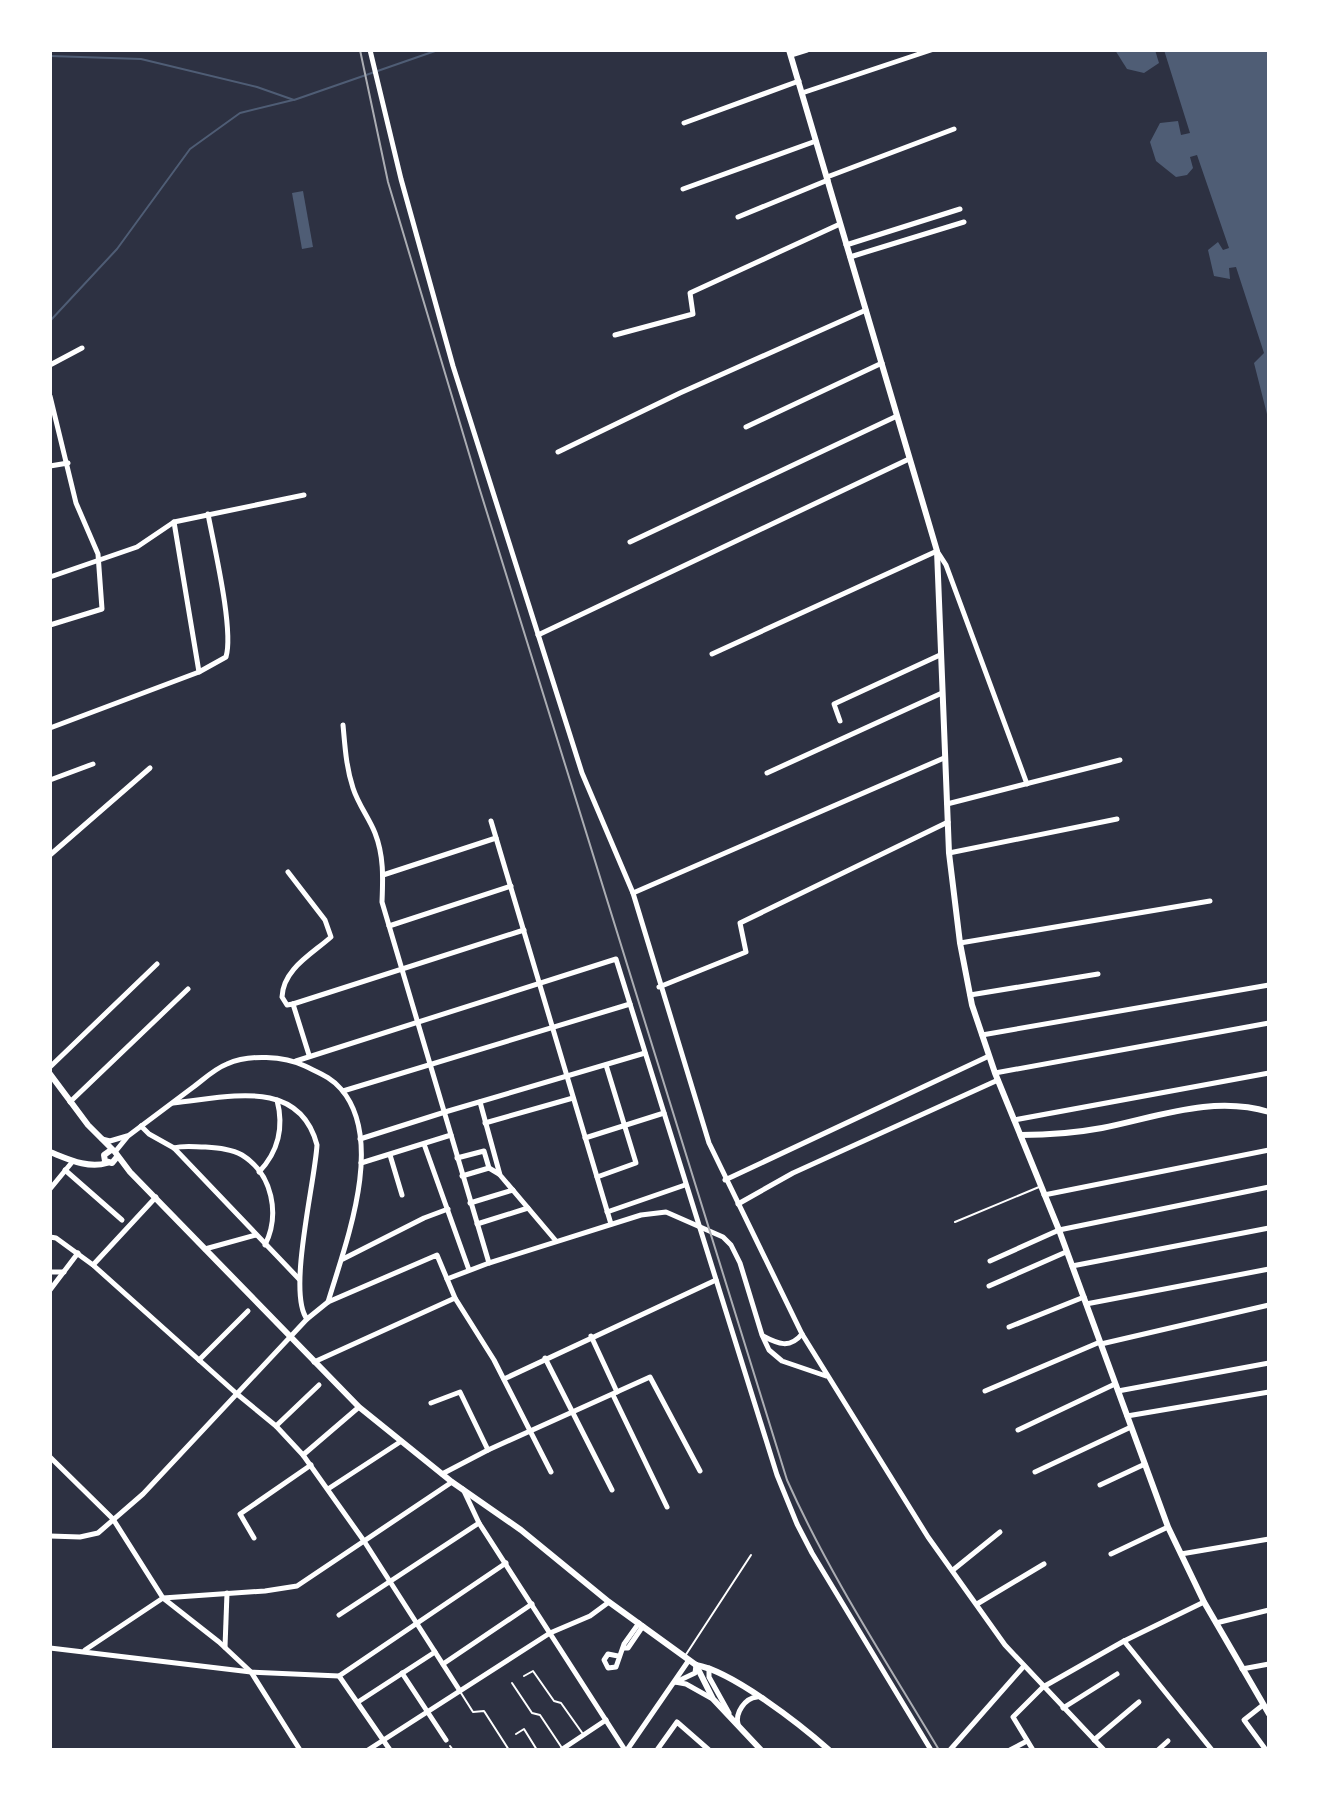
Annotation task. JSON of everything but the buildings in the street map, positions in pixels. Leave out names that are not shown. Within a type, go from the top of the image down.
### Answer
[{"type":"street","points":[[370,50],[401,179],[453,366],[582,773],[633,893],[703,1128],[725,1180],[802,1334],[928,1537],[1005,1645],[1104,1750]]},
{"type":"street","points":[[807,50],[790,52],[937,551],[949,853],[970,995],[996,1076],[1059,1230],[1168,1527],[1204,1602],[1267,1710],[1244,1720],[1266,1750]]},
{"type":"street","points":[[802,93],[931,50]]},
{"type":"street","points":[[684,123],[799,81]]},
{"type":"street","points":[[738,217],[954,129]]},
{"type":"street","points":[[683,189],[816,141]]},
{"type":"street","points":[[846,245],[960,209]]},
{"type":"street","points":[[850,257],[964,222]]},
{"type":"street","points":[[615,335],[693,314],[690,293],[840,224]]},
{"type":"street","points":[[558,452],[867,309]]},
{"type":"street","points":[[50,365],[82,348]]},
{"type":"street","points":[[746,427],[882,363]]},
{"type":"street","points":[[50,396],[76,503],[100,562],[102,609],[50,625]]},
{"type":"street","points":[[630,542],[897,416]]},
{"type":"street","points":[[538,635],[909,459]]},
{"type":"street","points":[[50,466],[68,463]]},
{"type":"street","points":[[50,577],[137,547],[174,522],[304,495]]},
{"type":"street","points":[[50,728],[199,672],[226,657],[229,648],[208,514]]},
{"type":"street","points":[[174,522],[199,672]]},
{"type":"street","points":[[712,654],[937,551]]},
{"type":"street","points":[[937,551],[946,565],[1027,784]]},
{"type":"street","points":[[840,721],[834,704],[940,655]]},
{"type":"street","points":[[767,773],[942,693]]},
{"type":"street","points":[[343,725],[347,766],[353,788],[363,814],[375,832],[383,875],[382,902],[489,1263]]},
{"type":"street","points":[[633,893],[944,758]]},
{"type":"street","points":[[947,804],[1120,760]]},
{"type":"street","points":[[50,780],[93,764]]},
{"type":"street","points":[[50,855],[150,768]]},
{"type":"street","points":[[949,853],[1117,819]]},
{"type":"street","points":[[491,821],[611,1224]]},
{"type":"street","points":[[659,987],[746,952],[740,923],[948,822]]},
{"type":"street","points":[[383,875],[496,838]]},
{"type":"street","points":[[288,872],[325,920],[331,937],[291,971],[282,997],[287,1005],[524,930]]},
{"type":"street","points":[[389,926],[511,886]]},
{"type":"street","points":[[960,943],[1210,901]]},
{"type":"street","points":[[296,1061],[616,959],[756,1413],[797,1524],[931,1750]]},
{"type":"street","points":[[50,1067],[157,964]]},
{"type":"street","points":[[970,995],[1098,974]]},
{"type":"street","points":[[982,1035],[1269,985]]},
{"type":"street","points":[[70,1102],[188,989]]},
{"type":"street","points":[[293,1004],[309,1055]]},
{"type":"street","points":[[343,1091],[630,1004]]},
{"type":"street","points":[[738,1204],[793,1173],[996,1076],[1269,1023]]},
{"type":"street","points":[[360,1139],[645,1053]]},
{"type":"street","points":[[725,1180],[989,1056]]},
{"type":"street","points":[[88,1164],[110,1153],[141,1126],[230,1062],[255,1058],[296,1061],[325,1075],[343,1091],[354,1114],[360,1139],[361,1163],[342,1259],[328,1302]]},
{"type":"street","points":[[597,1177],[636,1163],[606,1065]]},
{"type":"street","points":[[1014,1120],[1269,1073]]},
{"type":"street","points":[[50,1074],[115,1161],[88,1164],[50,1152]]},
{"type":"street","points":[[172,1103],[263,1095],[299,1111],[313,1129],[317,1145],[299,1279],[301,1311],[307,1319]]},
{"type":"street","points":[[485,1123],[573,1098]]},
{"type":"street","points":[[259,1172],[274,1151],[281,1118],[277,1099]]},
{"type":"street","points":[[480,1101],[500,1175]]},
{"type":"street","points":[[1021,1135],[1053,1135],[1099,1129],[1213,1105],[1269,1112]]},
{"type":"street","points":[[281,1118],[299,1111]]},
{"type":"street","points":[[585,1138],[664,1113]]},
{"type":"street","points":[[141,1126],[174,1148],[299,1279]]},
{"type":"street","points":[[361,1163],[452,1135]]},
{"type":"street","points":[[99,1138],[110,1141],[128,1136]]},
{"type":"street","points":[[424,1144],[469,1270]]},
{"type":"street","points":[[174,1148],[181,1146],[234,1152],[251,1162],[259,1172],[273,1205],[272,1224],[265,1245]]},
{"type":"street","points":[[1043,1195],[1269,1150]]},
{"type":"street","points":[[457,1158],[484,1151],[489,1168],[500,1175],[556,1241]]},
{"type":"street","points":[[108,1163],[110,1153]]},
{"type":"street","points":[[110,1153],[359,1407],[452,1482],[521,1530],[609,1602],[696,1665],[713,1699]]},
{"type":"street","points":[[390,1155],[402,1195]]},
{"type":"street","points":[[50,1189],[73,1161]]},
{"type":"street","points":[[108,1163],[130,1172]]},
{"type":"street","points":[[462,1176],[489,1168]]},
{"type":"street","points":[[65,1170],[122,1220]]},
{"type":"street","points":[[607,1212],[685,1185]]},
{"type":"street","points":[[990,1261],[1059,1230],[1269,1187]]},
{"type":"street","points":[[470,1203],[513,1190]]},
{"type":"street","points":[[93,1265],[156,1197]]},
{"type":"street","points":[[477,1224],[528,1208]]},
{"type":"street","points":[[342,1259],[448,1209]]},
{"type":"street","points":[[447,1279],[611,1224],[652,1212],[666,1212],[723,1237],[731,1245],[769,1350],[782,1361],[827,1377]]},
{"type":"street","points":[[1072,1266],[1269,1228]]},
{"type":"street","points":[[205,1249],[256,1235]]},
{"type":"street","points":[[50,1237],[93,1265],[276,1426],[303,1455],[364,1541],[460,1691]]},
{"type":"street","points":[[989,1286],[1066,1252]]},
{"type":"street","points":[[50,1290],[78,1253]]},
{"type":"street","points":[[50,1536],[90,1536],[98,1533],[143,1494],[307,1319],[328,1302],[437,1255],[455,1298],[504,1379],[551,1472]]},
{"type":"street","points":[[1009,1327],[1085,1301],[1269,1269]]},
{"type":"street","points":[[50,1272],[64,1272]]},
{"type":"street","points":[[504,1379],[716,1280]]},
{"type":"street","points":[[313,1362],[455,1298]]},
{"type":"street","points":[[985,1391],[1101,1343],[1269,1305]]},
{"type":"street","points":[[199,1360],[248,1311]]},
{"type":"street","points":[[762,1335],[776,1343],[787,1344],[802,1334]]},
{"type":"street","points":[[591,1336],[667,1507]]},
{"type":"street","points":[[545,1358],[612,1490]]},
{"type":"street","points":[[1018,1430],[1116,1388],[1269,1363]]},
{"type":"street","points":[[442,1474],[650,1377],[700,1471]]},
{"type":"street","points":[[276,1426],[319,1385]]},
{"type":"street","points":[[431,1403],[460,1392],[488,1450]]},
{"type":"street","points":[[1127,1416],[1269,1392]]},
{"type":"street","points":[[303,1455],[359,1407]]},
{"type":"street","points":[[1035,1472],[1131,1427]]},
{"type":"street","points":[[328,1489],[400,1442]]},
{"type":"street","points":[[50,1457],[113,1519],[163,1598],[225,1647],[251,1672],[300,1750]]},
{"type":"street","points":[[1100,1485],[1145,1464]]},
{"type":"street","points":[[254,1538],[240,1514],[311,1465]]},
{"type":"street","points":[[85,1650],[163,1598],[297,1586],[452,1482]]},
{"type":"street","points":[[462,1489],[479,1523],[626,1750],[675,1682],[687,1658]]},
{"type":"street","points":[[339,1615],[479,1523]]},
{"type":"street","points":[[1111,1554],[1168,1527]]},
{"type":"street","points":[[953,1570],[1000,1532]]},
{"type":"street","points":[[1181,1554],[1269,1539]]},
{"type":"street","points":[[50,1648],[251,1672],[339,1676],[506,1563]]},
{"type":"street","points":[[977,1604],[1044,1564]]},
{"type":"street","points":[[225,1647],[227,1593]]},
{"type":"street","points":[[368,1750],[550,1633],[590,1616],[609,1602]]},
{"type":"street","points":[[1033,1750],[1013,1717],[1043,1687],[1124,1641],[1204,1602]]},
{"type":"street","points":[[443,1664],[532,1604]]},
{"type":"street","points":[[1216,1623],[1269,1610]]},
{"type":"street","points":[[618,1656],[641,1625]]},
{"type":"street","points":[[1124,1641],[1212,1750]]},
{"type":"street","points":[[358,1702],[435,1652]]},
{"type":"street","points":[[1241,1669],[1269,1664]]},
{"type":"street","points":[[696,1665],[709,1667],[757,1697],[829,1750]]},
{"type":"street","points":[[675,1682],[691,1677],[696,1665]]},
{"type":"street","points":[[950,1750],[1024,1666]]},
{"type":"street","points":[[709,1667],[709,1677],[730,1716]]},
{"type":"street","points":[[402,1673],[450,1745]]},
{"type":"street","points":[[1063,1708],[1117,1674]]},
{"type":"street","points":[[339,1676],[390,1750]]},
{"type":"street","points":[[675,1682],[686,1684],[713,1699],[761,1750]]},
{"type":"street","points":[[738,1724],[738,1713],[748,1699],[757,1697]]},
{"type":"street","points":[[1094,1740],[1139,1702]]},
{"type":"street","points":[[562,1749],[606,1720]]},
{"type":"street","points":[[657,1750],[677,1722],[709,1750]]},
{"type":"street","points":[[1010,1750],[1027,1741]]},
{"type":"street","points":[[1158,1750],[1168,1741]]},
{"type":"lane","points":[[955,1222],[1040,1187]]},
{"type":"lane","points":[[687,1658],[751,1555]]},
{"type":"lane","points":[[524,1676],[533,1671],[583,1735]]},
{"type":"lane","points":[[512,1683],[532,1713],[540,1715],[562,1749]]},
{"type":"lane","points":[[460,1691],[473,1712],[484,1711],[509,1750]]},
{"type":"lane","points":[[516,1734],[524,1729],[537,1750]]},
{"type":"water","points":[[1115,50],[1155,50],[1159,63],[1144,73],[1127,69]]},
{"type":"water","points":[[1164,50],[1269,50],[1269,422],[1254,363],[1264,353],[1236,267],[1229,268],[1230,279],[1214,276],[1208,250],[1218,242],[1223,250],[1229,248],[1197,155],[1190,157],[1193,168],[1187,175],[1176,177],[1156,161],[1150,142],[1160,123],[1178,121],[1181,135],[1190,133]]},
{"type":"water","points":[[303,191],[313,247],[302,249],[292,193]]},
{"type":"waterway","points":[[50,56],[141,59],[257,87],[294,100],[438,50]]},
{"type":"waterway","points":[[50,321],[117,249],[190,149],[240,113],[293,100]]},
{"type":"railway","points":[[360,50],[388,182],[479,487],[787,1480],[840,1583],[939,1750]]}]
